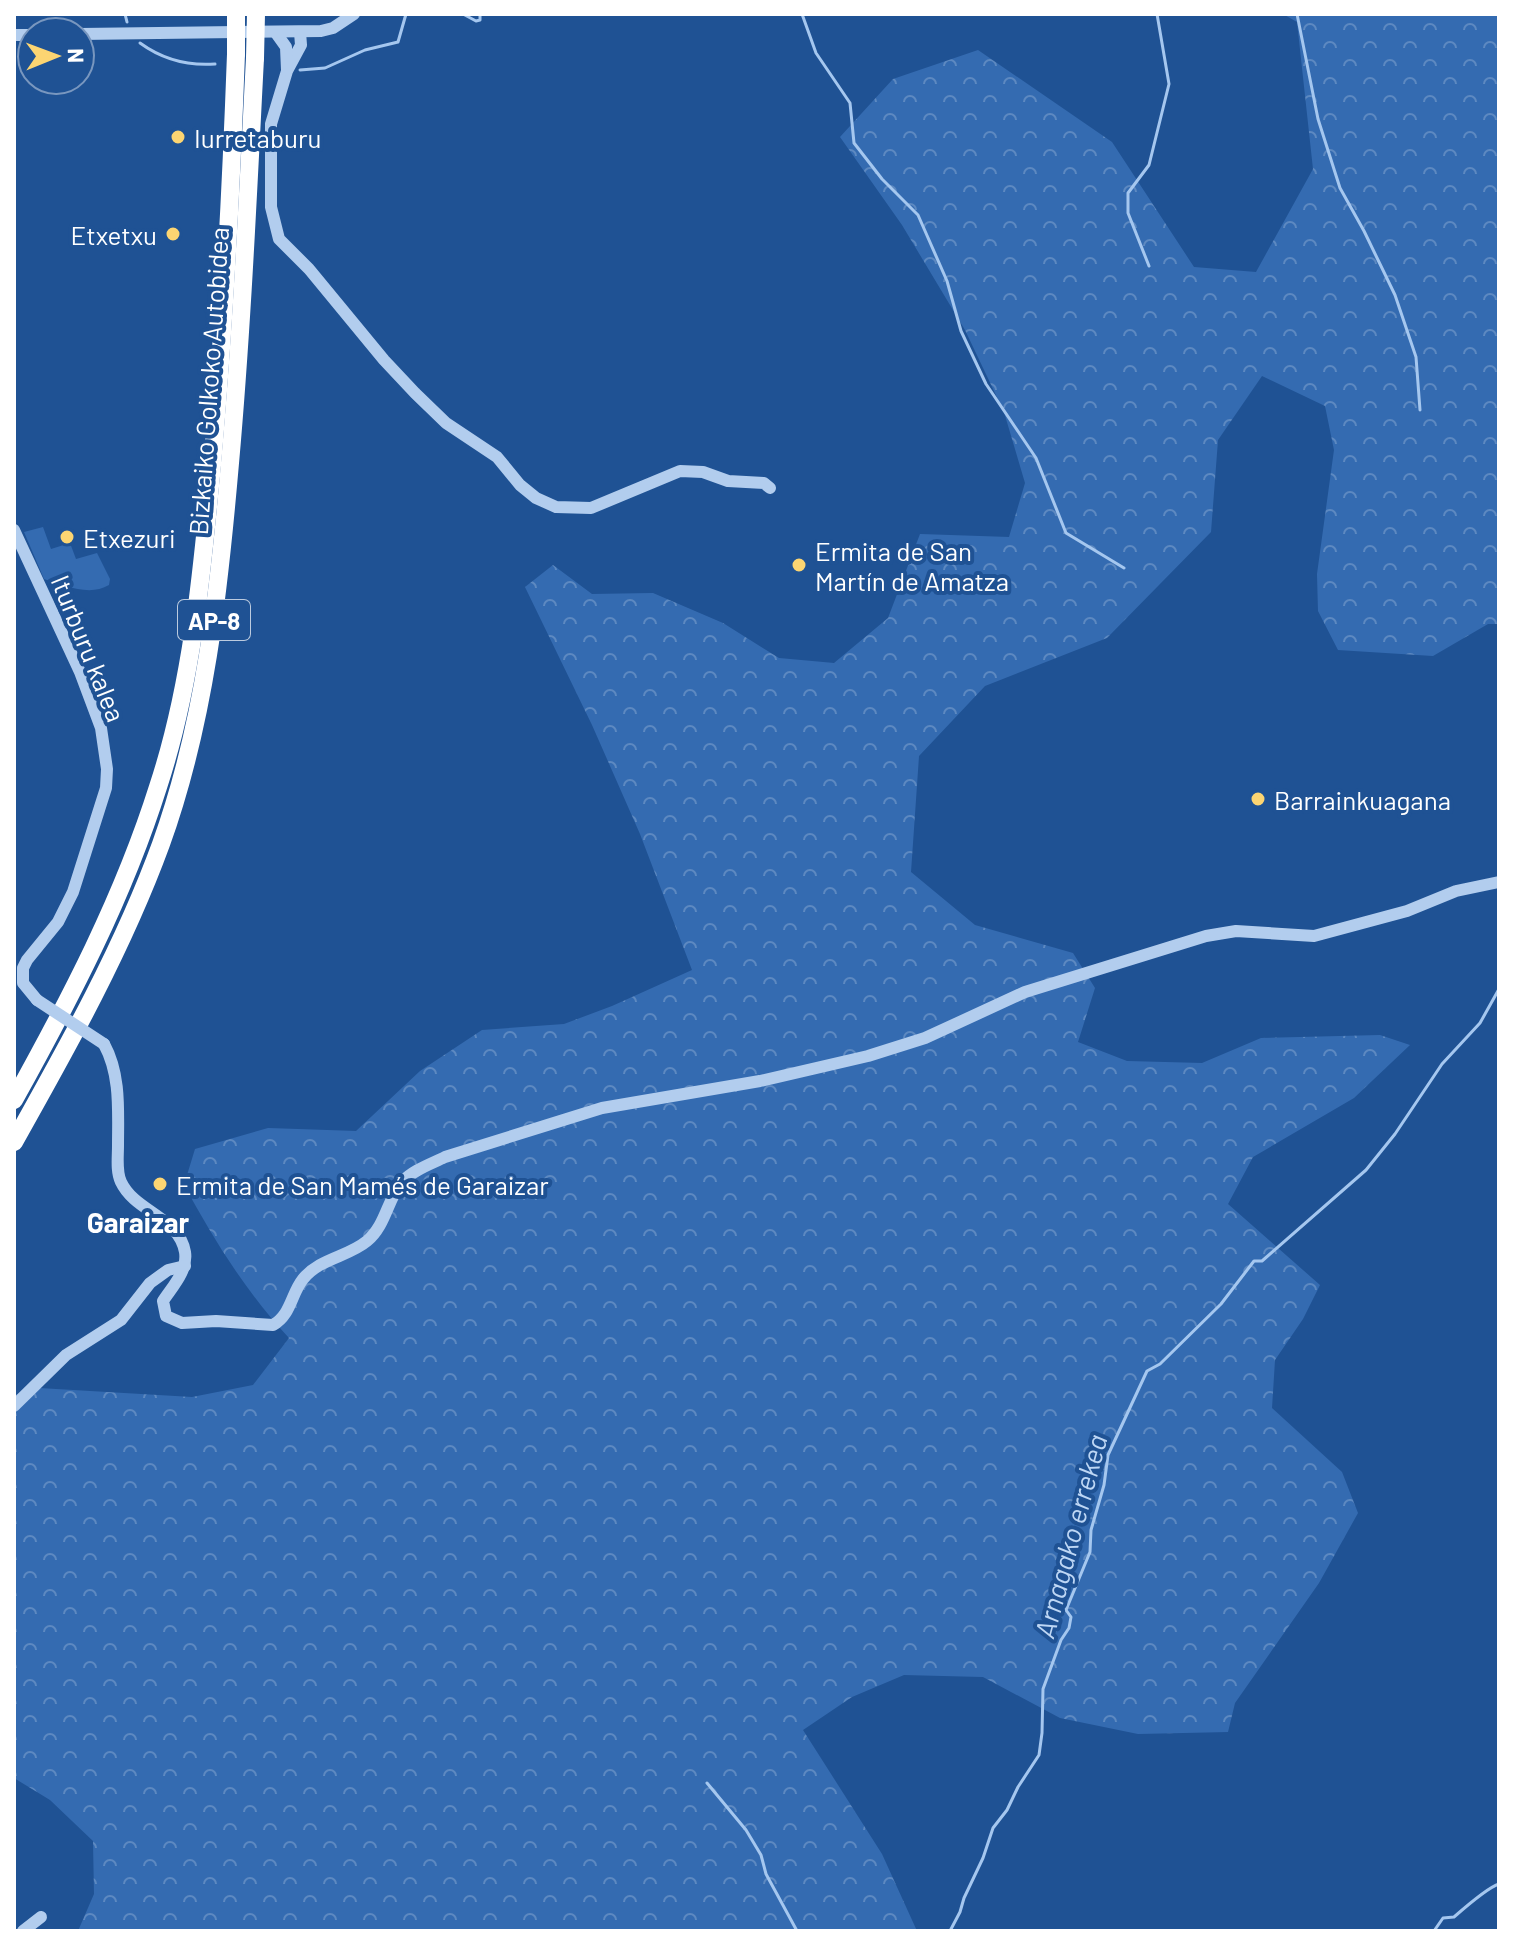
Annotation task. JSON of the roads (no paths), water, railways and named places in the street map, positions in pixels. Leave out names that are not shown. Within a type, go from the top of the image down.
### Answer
[{"type":"highway","name":"Bizkaiko Golkoko Autobidea","points":[[14,1100],[75,989],[124,884],[159,785],[180,701],[205,538],[219,384],[231,191],[236,14]]},
{"type":"highway","name":"Bizkaiko Golkoko Autobidea","points":[[14,1142],[102,978],[133,910],[161,844],[187,761],[208,657],[225,518],[238,372],[256,14]]},
{"type":"street","points":[[292,54],[354,14]]},
{"type":"street","points":[[96,34],[276,33],[333,28]]},
{"type":"street","points":[[298,32],[302,40],[292,54],[271,124],[271,207],[279,239],[318,279],[384,360],[446,423],[497,457],[520,485],[536,498],[556,507],[591,508],[680,471],[703,472],[728,481],[764,483],[770,488]]},
{"type":"street","points":[[276,33],[292,54]]},
{"type":"street","name":"Iturburu kalea","points":[[14,530],[80,672],[101,728],[107,769],[106,788],[73,892],[58,922],[23,968],[23,983],[37,1000],[104,1044],[113,1062],[118,1098],[119,1180],[131,1197],[174,1229],[185,1251],[185,1266]]},
{"type":"street","points":[[185,1266],[163,1301],[163,1310],[170,1320],[182,1323],[216,1321],[273,1325],[287,1313],[295,1291],[309,1273],[365,1243],[378,1229],[402,1183],[423,1167],[445,1157],[602,1108],[760,1081],[882,1052],[925,1038],[1025,992],[1206,936],[1236,931],[1314,936],[1407,911],[1456,891],[1499,882]]},
{"type":"street","points":[[14,1406],[66,1355],[121,1320],[150,1283],[168,1270],[185,1266]]},
{"type":"street","points":[[23,1931],[41,1917]]},
{"type":"waterway","points":[[125,14],[127,22]]},
{"type":"waterway","points":[[300,70],[325,68],[365,50],[398,42],[406,14]]},
{"type":"waterway","points":[[463,14],[476,21],[480,20],[480,14]]},
{"type":"waterway","points":[[802,14],[816,53],[850,103],[854,143],[882,179],[918,215],[947,281],[961,331],[986,384],[1036,458],[1066,533],[1124,568]]},
{"type":"waterway","points":[[1149,266],[1128,213],[1128,193],[1149,165],[1169,84],[1157,14]]},
{"type":"waterway","points":[[1297,14],[1318,119],[1340,188],[1395,295],[1416,357],[1420,410]]},
{"type":"waterway","points":[[140,43],[176,60],[215,64]]},
{"type":"waterway","name":"Arnagako errekea","points":[[950,1931],[993,1828],[1039,1755],[1043,1689],[1061,1640],[1069,1628],[1071,1617],[1066,1610],[1090,1552],[1091,1530],[1104,1485],[1108,1455],[1147,1371],[1160,1364],[1221,1304],[1254,1261],[1262,1261],[1366,1170],[1395,1134],[1442,1064],[1480,1023],[1499,989]]},
{"type":"waterway","points":[[707,1783],[746,1830],[797,1931]]},
{"type":"waterway","points":[[1434,1931],[1443,1918],[1454,1917],[1499,1884]]},
{"type":"place","name":"Iurretaburu","points":[[178,137]]},
{"type":"place","name":"Etxetxu","points":[[173,234]]},
{"type":"place","name":"Etxezuri","points":[[67,537]]},
{"type":"place","name":"Ermita de San Martín de Amatza","points":[[799,565]]},
{"type":"place","name":"Barrainkuagana","points":[[1258,799]]},
{"type":"place","name":"Ermita de San Mamés de Garaizar","points":[[160,1184]]},
{"type":"district","name":"Garaizar","points":[[138,1222]]}]
